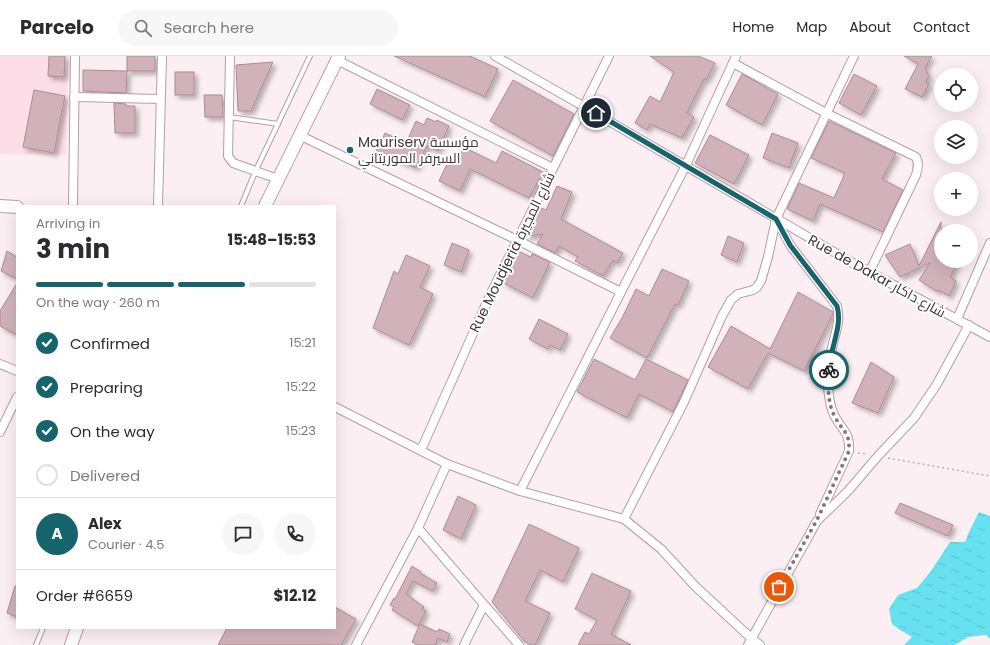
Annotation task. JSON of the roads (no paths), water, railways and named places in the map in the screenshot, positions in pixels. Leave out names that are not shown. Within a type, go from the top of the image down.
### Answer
[{"type":"main road","points":[[265,205],[338,58]]},
{"type":"main road","points":[[0,206],[16,207]]},
{"type":"main road","points":[[71,645],[77,629]]},
{"type":"street","points":[[73,205],[75,56]]},
{"type":"street","points":[[158,205],[162,56]]},
{"type":"street","points":[[230,56],[227,153],[229,159],[233,163],[278,179]]},
{"type":"street","name":"Rue de Dakar شارع داكار","points":[[496,56],[869,273],[990,337]]},
{"type":"street","name":"Rue Moudjeria شارع المجيرة","points":[[421,450],[491,293],[609,56]]},
{"type":"street","points":[[624,519],[684,402],[722,316],[731,300],[738,294],[753,290],[761,281],[776,219],[854,56]]},
{"type":"street","points":[[338,58],[553,168]]},
{"type":"street","points":[[520,491],[620,292],[686,166],[735,59],[826,113],[916,157],[918,166],[916,175],[869,273]]},
{"type":"street","points":[[74,97],[160,99]]},
{"type":"street","points":[[299,136],[517,240],[620,292]]},
{"type":"street","points":[[749,642],[817,520],[849,451],[850,441],[846,431],[835,416],[830,401],[828,386],[831,353],[838,325],[839,312],[837,306],[790,245],[776,219]]},
{"type":"street","points":[[956,319],[990,243]]},
{"type":"street","points":[[817,520],[848,491],[878,456],[914,418],[937,384],[969,325]]},
{"type":"street","points":[[0,364],[16,371]]},
{"type":"street","points":[[0,432],[16,399]]},
{"type":"street","points":[[336,408],[447,464],[520,491],[624,519],[661,549],[749,642],[760,645]]},
{"type":"street","points":[[356,645],[418,528],[447,464]]},
{"type":"street","points":[[418,528],[519,645]]},
{"type":"street","points":[[464,645],[484,605]]},
{"type":"lane","points":[[241,205],[256,170],[310,56]]},
{"type":"lane","points":[[228,117],[278,124]]},
{"type":"lane","points":[[36,645],[43,629]]},
{"type":"water","points":[[979,512],[990,516],[990,639],[986,635],[968,637],[955,645],[904,645],[912,637],[892,624],[889,609],[898,595],[917,588],[931,571],[950,542],[965,542]]},
{"type":"place","name":"Mauriserv مؤسسة السيرفر الموريتاني","points":[[350,150]]}]
